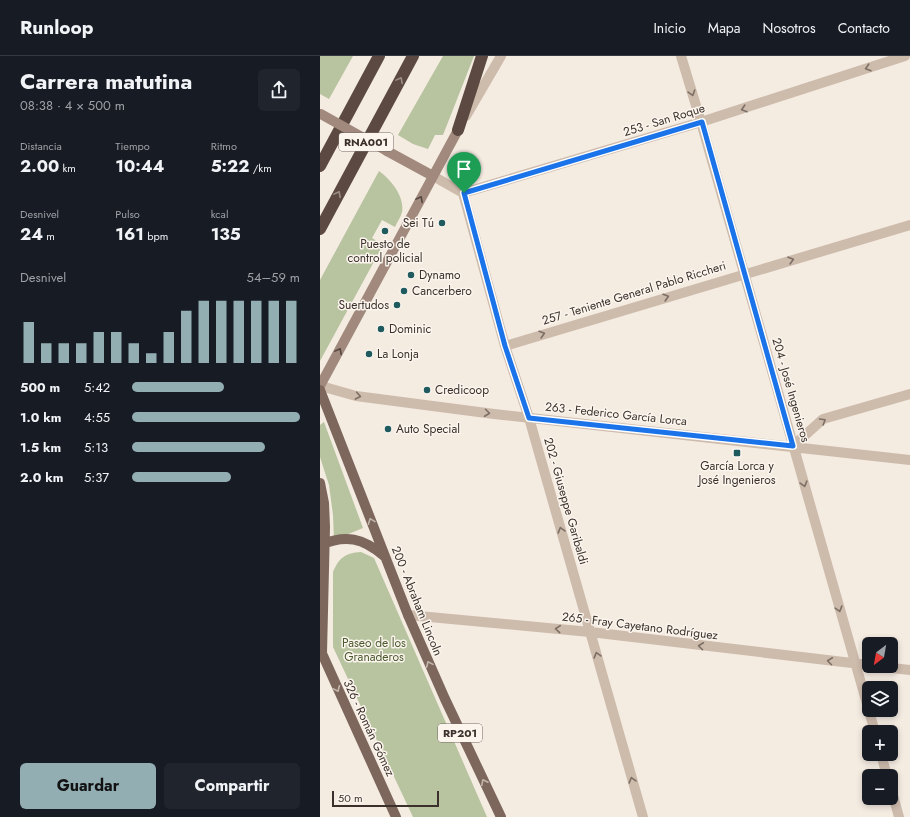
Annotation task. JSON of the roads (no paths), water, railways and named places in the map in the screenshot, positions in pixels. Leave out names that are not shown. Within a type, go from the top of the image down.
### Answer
[{"type":"highway","name":"RNA001","points":[[320,166],[379,56]]},
{"type":"highway","name":"RNA001","points":[[320,229],[413,56]]},
{"type":"highway","points":[[458,130],[482,56]]},
{"type":"main road","points":[[321,114],[433,176]]},
{"type":"main road","points":[[320,386],[458,130]]},
{"type":"main road","name":"200 - Abraham Lincoln","points":[[320,390],[408,615],[448,706],[501,817]]},
{"type":"main road","points":[[320,484],[324,503],[321,651]]},
{"type":"main road","points":[[323,544],[353,539],[365,542],[385,558]]},
{"type":"main road","name":"326 - Román Gómez","points":[[321,651],[396,817]]},
{"type":"street","points":[[458,130],[501,56]]},
{"type":"street","name":"204 - José Ingenieros","points":[[681,56],[702,122],[872,725]]},
{"type":"street","name":"253 - San Roque","points":[[464,193],[702,122],[905,56]]},
{"type":"street","points":[[433,176],[464,193]]},
{"type":"street","name":"202 - Giuseppe Garibaldi","points":[[464,193],[505,346],[529,418],[643,817]]},
{"type":"street","name":"257 - Teniente General Pablo Riccheri","points":[[505,346],[910,225]]},
{"type":"street","name":"263 - Federico García Lorca","points":[[320,386],[356,396],[529,418],[910,460]]},
{"type":"street","points":[[793,446],[823,420],[910,394]]},
{"type":"street","name":"265 - Fray Cayetano Rodríguez","points":[[408,615],[590,632],[862,664]]},
{"type":"street","points":[[898,669],[910,670]]},
{"type":"street","points":[[896,805],[899,817]]},
{"type":"place","name":"Sei Tú","points":[[442,223]]},
{"type":"place","name":"Puesto de control policial","points":[[385,231]]},
{"type":"place","name":"Dynamo","points":[[411,275]]},
{"type":"place","name":"Cancerbero","points":[[404,291]]},
{"type":"place","name":"Suertudos","points":[[397,305]]},
{"type":"place","name":"Dominic","points":[[381,329]]},
{"type":"place","name":"La Lonja","points":[[369,354]]},
{"type":"place","name":"Credicoop","points":[[427,390]]},
{"type":"place","name":"Auto Special","points":[[388,429]]},
{"type":"place","name":"García Lorca y José Ingenieros","points":[[737,453]]},
{"type":"park label","name":"Paseo de los Granaderos","points":[[374,650]]}]
